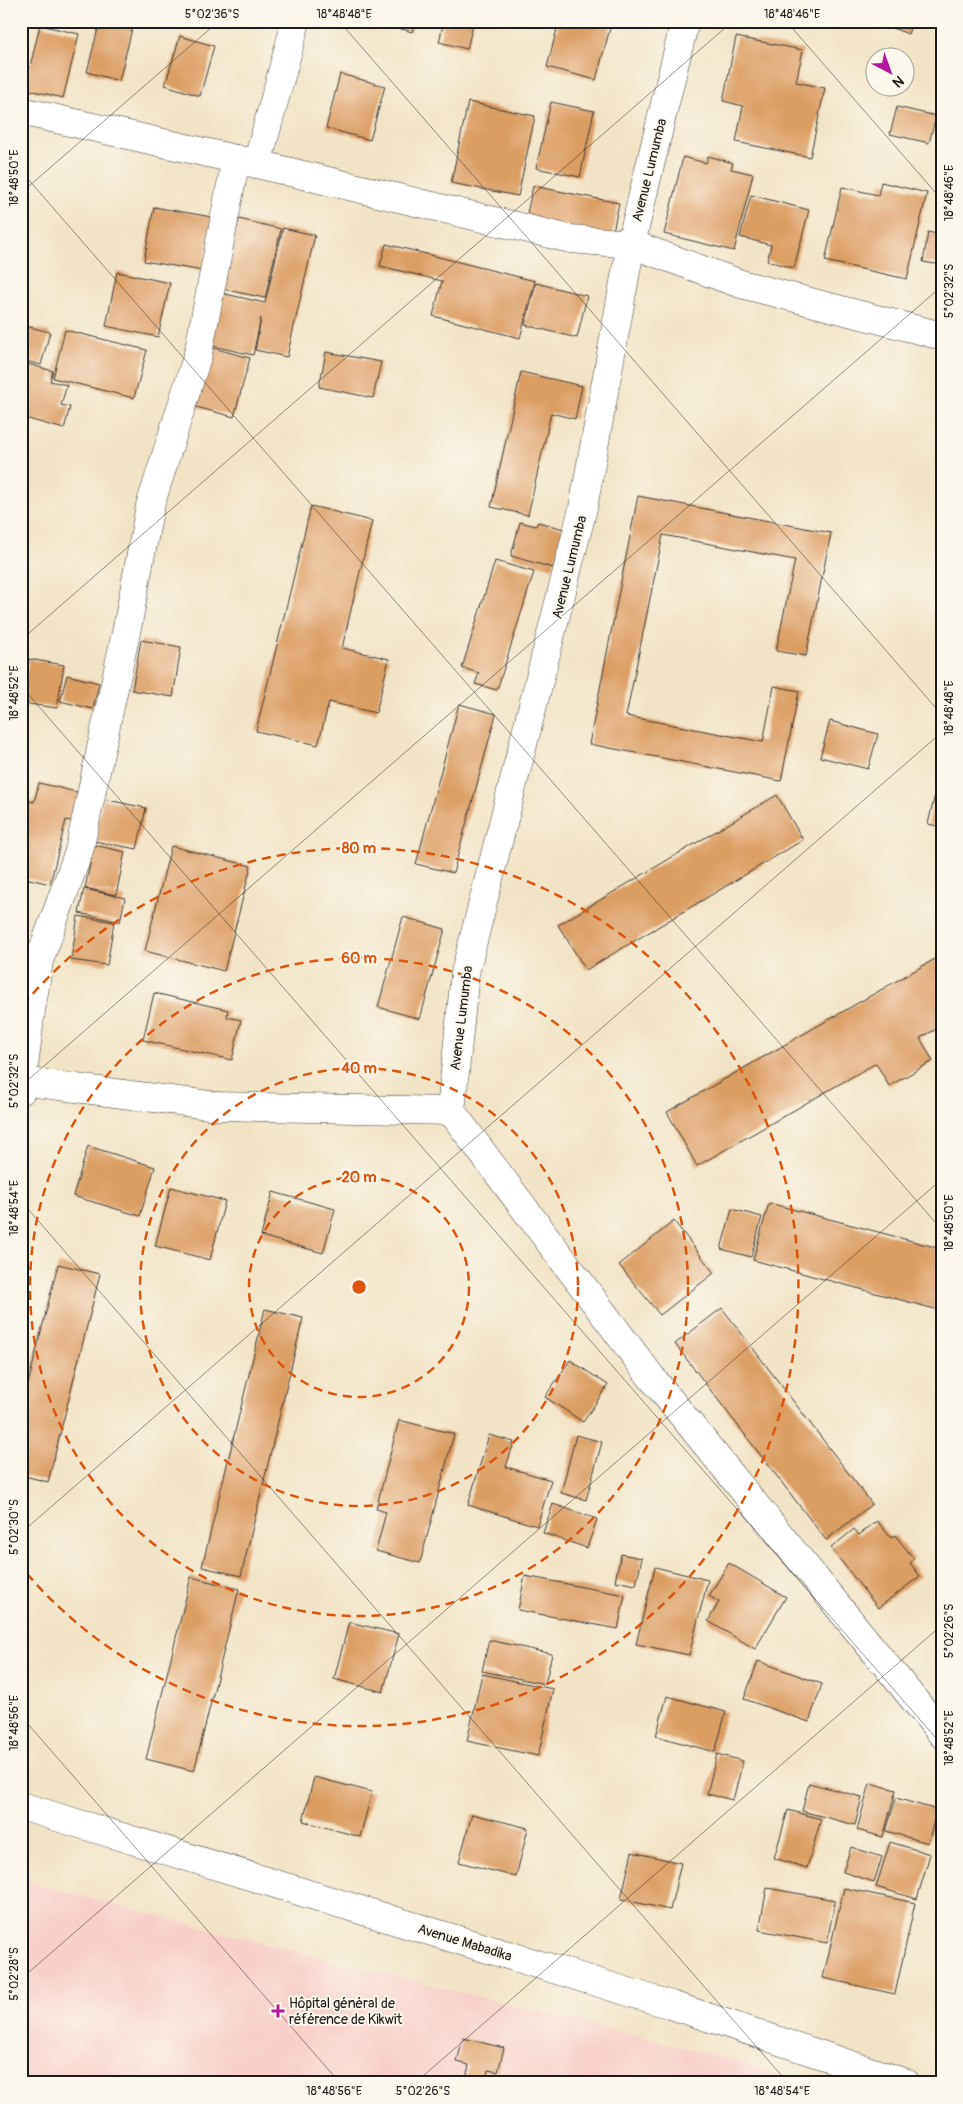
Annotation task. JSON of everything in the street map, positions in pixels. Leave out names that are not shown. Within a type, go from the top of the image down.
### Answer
[{"type":"street","points":[[296,21],[246,162],[198,354],[150,506],[128,623],[79,851],[30,957],[30,1018],[22,1085],[218,1106],[451,1111],[652,1378],[942,1734]]},
{"type":"street","name":"Avenue Lumumba","points":[[451,1111],[465,972],[583,508],[631,244],[685,21]]},
{"type":"street","points":[[21,111],[570,238],[631,244],[741,284],[942,336]]},
{"type":"street","name":"Avenue Mabadika","points":[[21,1806],[671,2005],[906,2083]]},
{"type":"shaded area","name":"Hôpital général de référence de Kikwit","points":[[21,1880],[329,1960],[743,2062],[802,2083],[21,2083]]},
{"type":"building","points":[[100,21],[134,21],[119,81],[87,72]]},
{"type":"building","points":[[374,21],[415,21],[412,32]]},
{"type":"building","points":[[444,21],[474,21],[467,49],[439,42]]},
{"type":"building","points":[[559,21],[612,21],[596,80],[547,67]]},
{"type":"building","points":[[883,21],[913,21],[908,34],[882,24]]},
{"type":"building","points":[[40,25],[79,34],[63,98],[21,88],[21,69],[29,71]]},
{"type":"building","points":[[180,36],[214,46],[200,96],[165,85]]},
{"type":"building","points":[[736,37],[803,50],[796,82],[825,88],[810,157],[736,142],[743,106],[723,101]]},
{"type":"building","points":[[340,74],[385,86],[370,140],[326,128]]},
{"type":"building","points":[[468,102],[535,116],[518,196],[451,183]]},
{"type":"building","points":[[551,102],[594,111],[580,177],[536,168]]},
{"type":"building","points":[[897,107],[936,116],[929,143],[890,134]]},
{"type":"building","points":[[708,156],[733,163],[731,169],[753,174],[734,251],[664,234],[683,157],[706,163]]},
{"type":"building","points":[[881,182],[927,193],[907,279],[825,261],[842,187],[878,195]]},
{"type":"building","points":[[533,186],[619,203],[612,236],[526,218]]},
{"type":"building","points":[[751,195],[809,210],[794,268],[767,261],[771,245],[740,237]]},
{"type":"building","points":[[154,207],[212,217],[203,271],[144,261]]},
{"type":"building","points":[[239,219],[281,229],[265,298],[222,289]]},
{"type":"building","points":[[283,228],[315,235],[287,357],[255,350],[261,318],[253,355],[208,345],[221,293],[265,303]]},
{"type":"building","points":[[928,232],[942,235],[942,265],[923,262]]},
{"type":"building","points":[[386,244],[535,281],[520,338],[433,316],[442,281],[380,266]]},
{"type":"building","points":[[117,272],[170,283],[158,337],[106,326]]},
{"type":"building","points":[[536,283],[587,296],[577,338],[525,325]]},
{"type":"building","points":[[25,326],[50,332],[41,365],[21,360],[21,341]]},
{"type":"building","points":[[65,330],[147,350],[134,398],[53,378]]},
{"type":"building","points":[[213,348],[250,358],[234,417],[196,407]]},
{"type":"building","points":[[326,352],[381,362],[373,398],[319,387]]},
{"type":"building","points":[[21,362],[53,371],[50,381],[67,385],[61,405],[70,407],[64,429],[21,417]]},
{"type":"building","points":[[521,372],[582,386],[575,419],[551,413],[528,515],[491,507]]},
{"type":"building","points":[[638,496],[831,533],[806,656],[776,651],[795,560],[663,535],[626,716],[763,742],[774,686],[799,691],[781,781],[589,744]]},
{"type":"building","points":[[311,506],[372,521],[342,648],[389,659],[376,713],[329,702],[318,745],[256,731]]},
{"type":"building","points":[[520,522],[536,526],[538,522],[564,529],[553,568],[511,556]]},
{"type":"building","points":[[495,561],[534,572],[497,690],[475,684],[479,673],[462,668]]},
{"type":"building","points":[[141,640],[181,647],[173,697],[132,690]]},
{"type":"building","points":[[29,659],[64,665],[57,708],[21,703]]},
{"type":"building","points":[[67,675],[99,683],[93,709],[60,701]]},
{"type":"building","points":[[459,704],[496,714],[453,873],[416,864]]},
{"type":"building","points":[[830,721],[878,734],[868,769],[820,757]]},
{"type":"building","points":[[942,769],[942,827],[928,824]]},
{"type":"building","points":[[39,783],[81,793],[75,822],[66,820],[50,884],[21,877],[21,799],[34,802]]},
{"type":"building","points":[[777,795],[803,840],[586,970],[558,925]]},
{"type":"building","points":[[103,799],[146,808],[137,849],[94,841]]},
{"type":"building","points":[[94,845],[125,852],[116,895],[85,888]]},
{"type":"building","points":[[171,846],[251,866],[224,971],[145,951]]},
{"type":"building","points":[[84,889],[125,898],[120,922],[79,913]]},
{"type":"building","points":[[78,916],[114,922],[107,965],[71,960]]},
{"type":"building","points":[[403,917],[445,929],[420,1019],[378,1007]]},
{"type":"building","points":[[942,955],[942,1026],[920,1038],[933,1061],[889,1086],[876,1063],[697,1166],[667,1112]]},
{"type":"building","points":[[154,993],[228,1010],[227,1017],[241,1020],[232,1060],[143,1040]]},
{"type":"building","points":[[88,1146],[155,1167],[140,1216],[73,1196]]},
{"type":"building","points":[[171,1187],[225,1201],[210,1260],[155,1246]]},
{"type":"building","points":[[273,1192],[335,1209],[323,1253],[261,1236]]},
{"type":"building","points":[[769,1203],[942,1249],[942,1311],[753,1260]]},
{"type":"building","points":[[732,1209],[762,1217],[751,1257],[721,1249]]},
{"type":"building","points":[[674,1221],[714,1273],[660,1315],[619,1265]]},
{"type":"building","points":[[58,1264],[100,1274],[48,1482],[21,1475],[21,1412]]},
{"type":"building","points":[[722,1308],[872,1504],[826,1540],[675,1344]]},
{"type":"building","points":[[265,1309],[303,1318],[241,1576],[202,1567]]},
{"type":"building","points":[[570,1360],[608,1385],[583,1422],[545,1397]]},
{"type":"building","points":[[399,1420],[454,1434],[420,1563],[376,1551],[386,1512],[376,1509]]},
{"type":"building","points":[[489,1435],[514,1442],[506,1467],[551,1480],[537,1526],[468,1505]]},
{"type":"building","points":[[576,1435],[602,1442],[586,1500],[561,1493]]},
{"type":"building","points":[[553,1504],[597,1519],[587,1548],[543,1533]]},
{"type":"building","points":[[877,1521],[891,1538],[895,1535],[914,1559],[910,1563],[920,1576],[878,1608],[831,1548],[854,1529],[859,1535]]},
{"type":"building","points":[[621,1554],[642,1558],[636,1585],[615,1581]]},
{"type":"building","points":[[729,1563],[786,1597],[755,1649],[708,1621],[719,1602],[709,1596]]},
{"type":"building","points":[[655,1567],[708,1580],[689,1655],[636,1644]]},
{"type":"building","points":[[525,1576],[625,1595],[618,1629],[518,1610]]},
{"type":"building","points":[[191,1577],[239,1589],[194,1771],[146,1759]]},
{"type":"building","points":[[349,1622],[399,1634],[383,1692],[334,1679]]},
{"type":"building","points":[[489,1640],[552,1654],[545,1684],[482,1671]]},
{"type":"building","points":[[758,1661],[822,1684],[809,1722],[744,1699]]},
{"type":"building","points":[[482,1674],[553,1689],[538,1756],[467,1741]]},
{"type":"building","points":[[667,1696],[726,1712],[715,1752],[656,1736]]},
{"type":"building","points":[[717,1754],[743,1761],[733,1800],[707,1794]]},
{"type":"building","points":[[314,1777],[372,1792],[360,1837],[303,1821]]},
{"type":"building","points":[[809,1783],[862,1797],[855,1825],[802,1811]]},
{"type":"building","points":[[870,1783],[896,1790],[883,1837],[857,1830]]},
{"type":"building","points":[[896,1798],[937,1810],[928,1843],[886,1831]]},
{"type":"building","points":[[788,1810],[821,1819],[807,1868],[774,1858]]},
{"type":"building","points":[[472,1814],[528,1828],[516,1877],[459,1862]]},
{"type":"building","points":[[890,1842],[930,1854],[917,1899],[876,1887]]},
{"type":"building","points":[[851,1847],[882,1857],[874,1882],[843,1872]]},
{"type":"building","points":[[632,1852],[681,1863],[670,1910],[621,1899]]},
{"type":"building","points":[[767,1888],[835,1900],[827,1943],[759,1930]]},
{"type":"building","points":[[844,1888],[915,1903],[895,1994],[823,1978]]},
{"type":"building","points":[[463,2038],[504,2048],[498,2072],[488,2070],[485,2083],[465,2083],[469,2065],[457,2062]]},
{"type":"place","name":"Hôpital général de référence de Kikwit","points":[[278,2011]]}]
